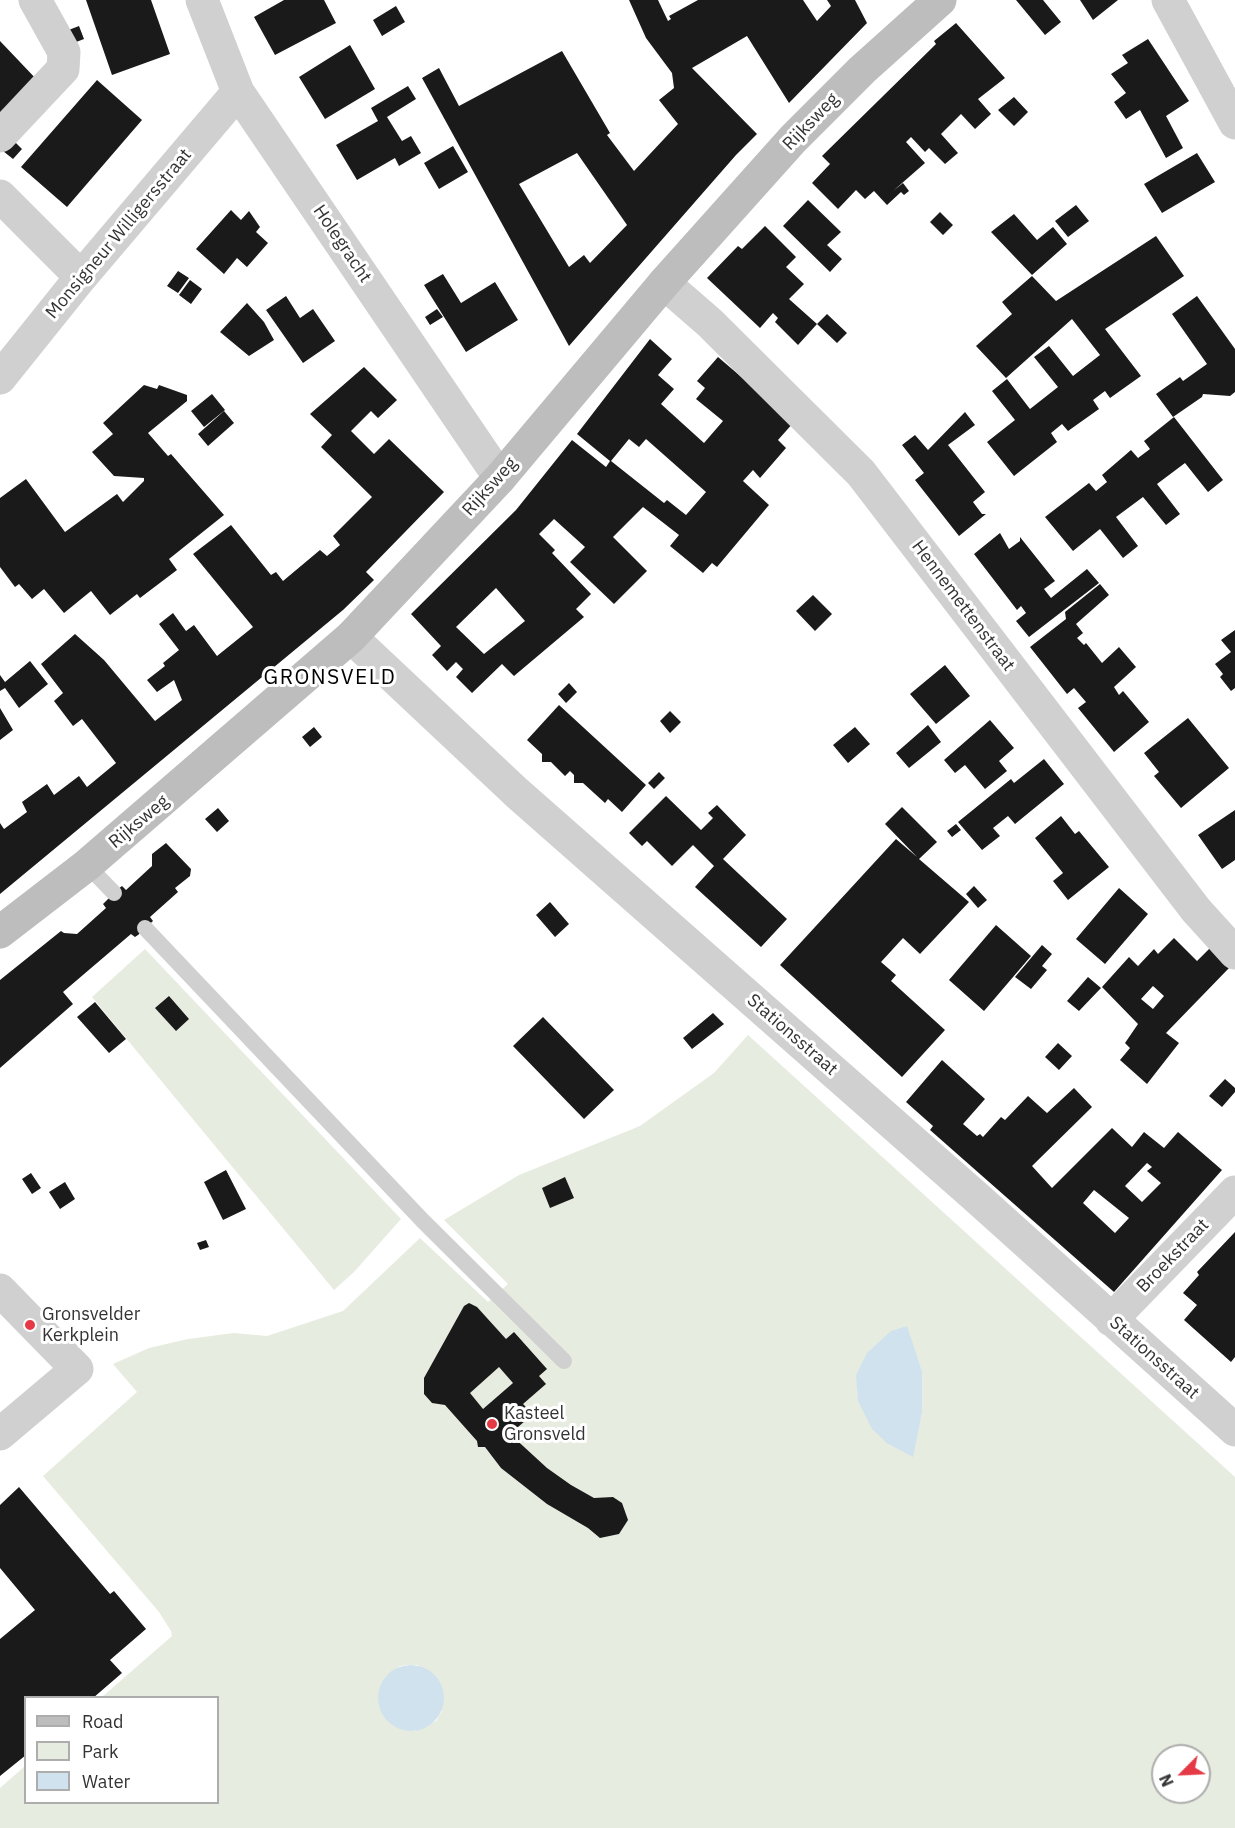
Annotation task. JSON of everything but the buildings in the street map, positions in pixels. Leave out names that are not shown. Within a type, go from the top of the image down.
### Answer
[{"type":"street","points":[[0,136],[63,69],[64,52],[35,0]]},
{"type":"street","name":"Holegracht","points":[[202,0],[238,92],[500,478]]},
{"type":"street","name":"Rijksweg","points":[[0,933],[87,865],[351,637],[500,478],[664,283],[801,131],[862,70],[940,0]]},
{"type":"street","points":[[1168,0],[1235,123]]},
{"type":"street","name":"Monsigneur Willigersstraat","points":[[0,378],[81,277],[238,92]]},
{"type":"street","points":[[0,196],[81,277]]},
{"type":"street","name":"Hennemettenstraat","points":[[664,283],[710,323],[861,473],[1196,910],[1235,953]]},
{"type":"street","name":"Stationsstraat","points":[[351,637],[516,793],[976,1197],[1110,1320],[1235,1430]]},
{"type":"street","name":"Broekstraat","points":[[1110,1320],[1235,1192]]},
{"type":"street","points":[[0,1290],[76,1369],[0,1434]]},
{"type":"lane","points":[[87,865],[114,893]]},
{"type":"lane","points":[[145,928],[423,1221],[564,1361]]},
{"type":"green space","points":[[145,949],[401,1219],[354,1272],[334,1290],[92,997]]},
{"type":"green space","points":[[748,1035],[1235,1477],[1235,1828],[0,1828],[0,1788],[24,1767],[24,1804],[219,1804],[219,1696],[103,1696],[172,1636],[171,1631],[159,1612],[43,1476],[137,1392],[113,1364],[149,1348],[188,1339],[234,1333],[267,1336],[343,1311],[420,1238],[488,1302],[508,1284],[444,1220],[519,1175],[640,1126],[714,1073]],"holes":[[[906,1326],[922,1371],[922,1413],[912,1456],[888,1444]],[[418,1665],[442,1711],[436,1721],[415,1731],[403,1730],[393,1725],[398,1667]]]},
{"type":"water","points":[[907,1326],[922,1371],[922,1413],[913,1457],[888,1444],[872,1429],[858,1401],[856,1375],[867,1353],[891,1331]]},
{"type":"water","points":[[411,1665],[424,1667],[439,1680],[444,1698],[442,1711],[429,1726],[411,1731],[398,1729],[383,1716],[378,1698],[380,1685],[393,1670]]},
{"type":"place","name":"Gronsvelder Kerkplein","points":[[30,1325]]},
{"type":"place","name":"Kasteel Gronsveld","points":[[492,1424]]},
{"type":"district","name":"GRONSVELD","points":[[330,678]]}]
